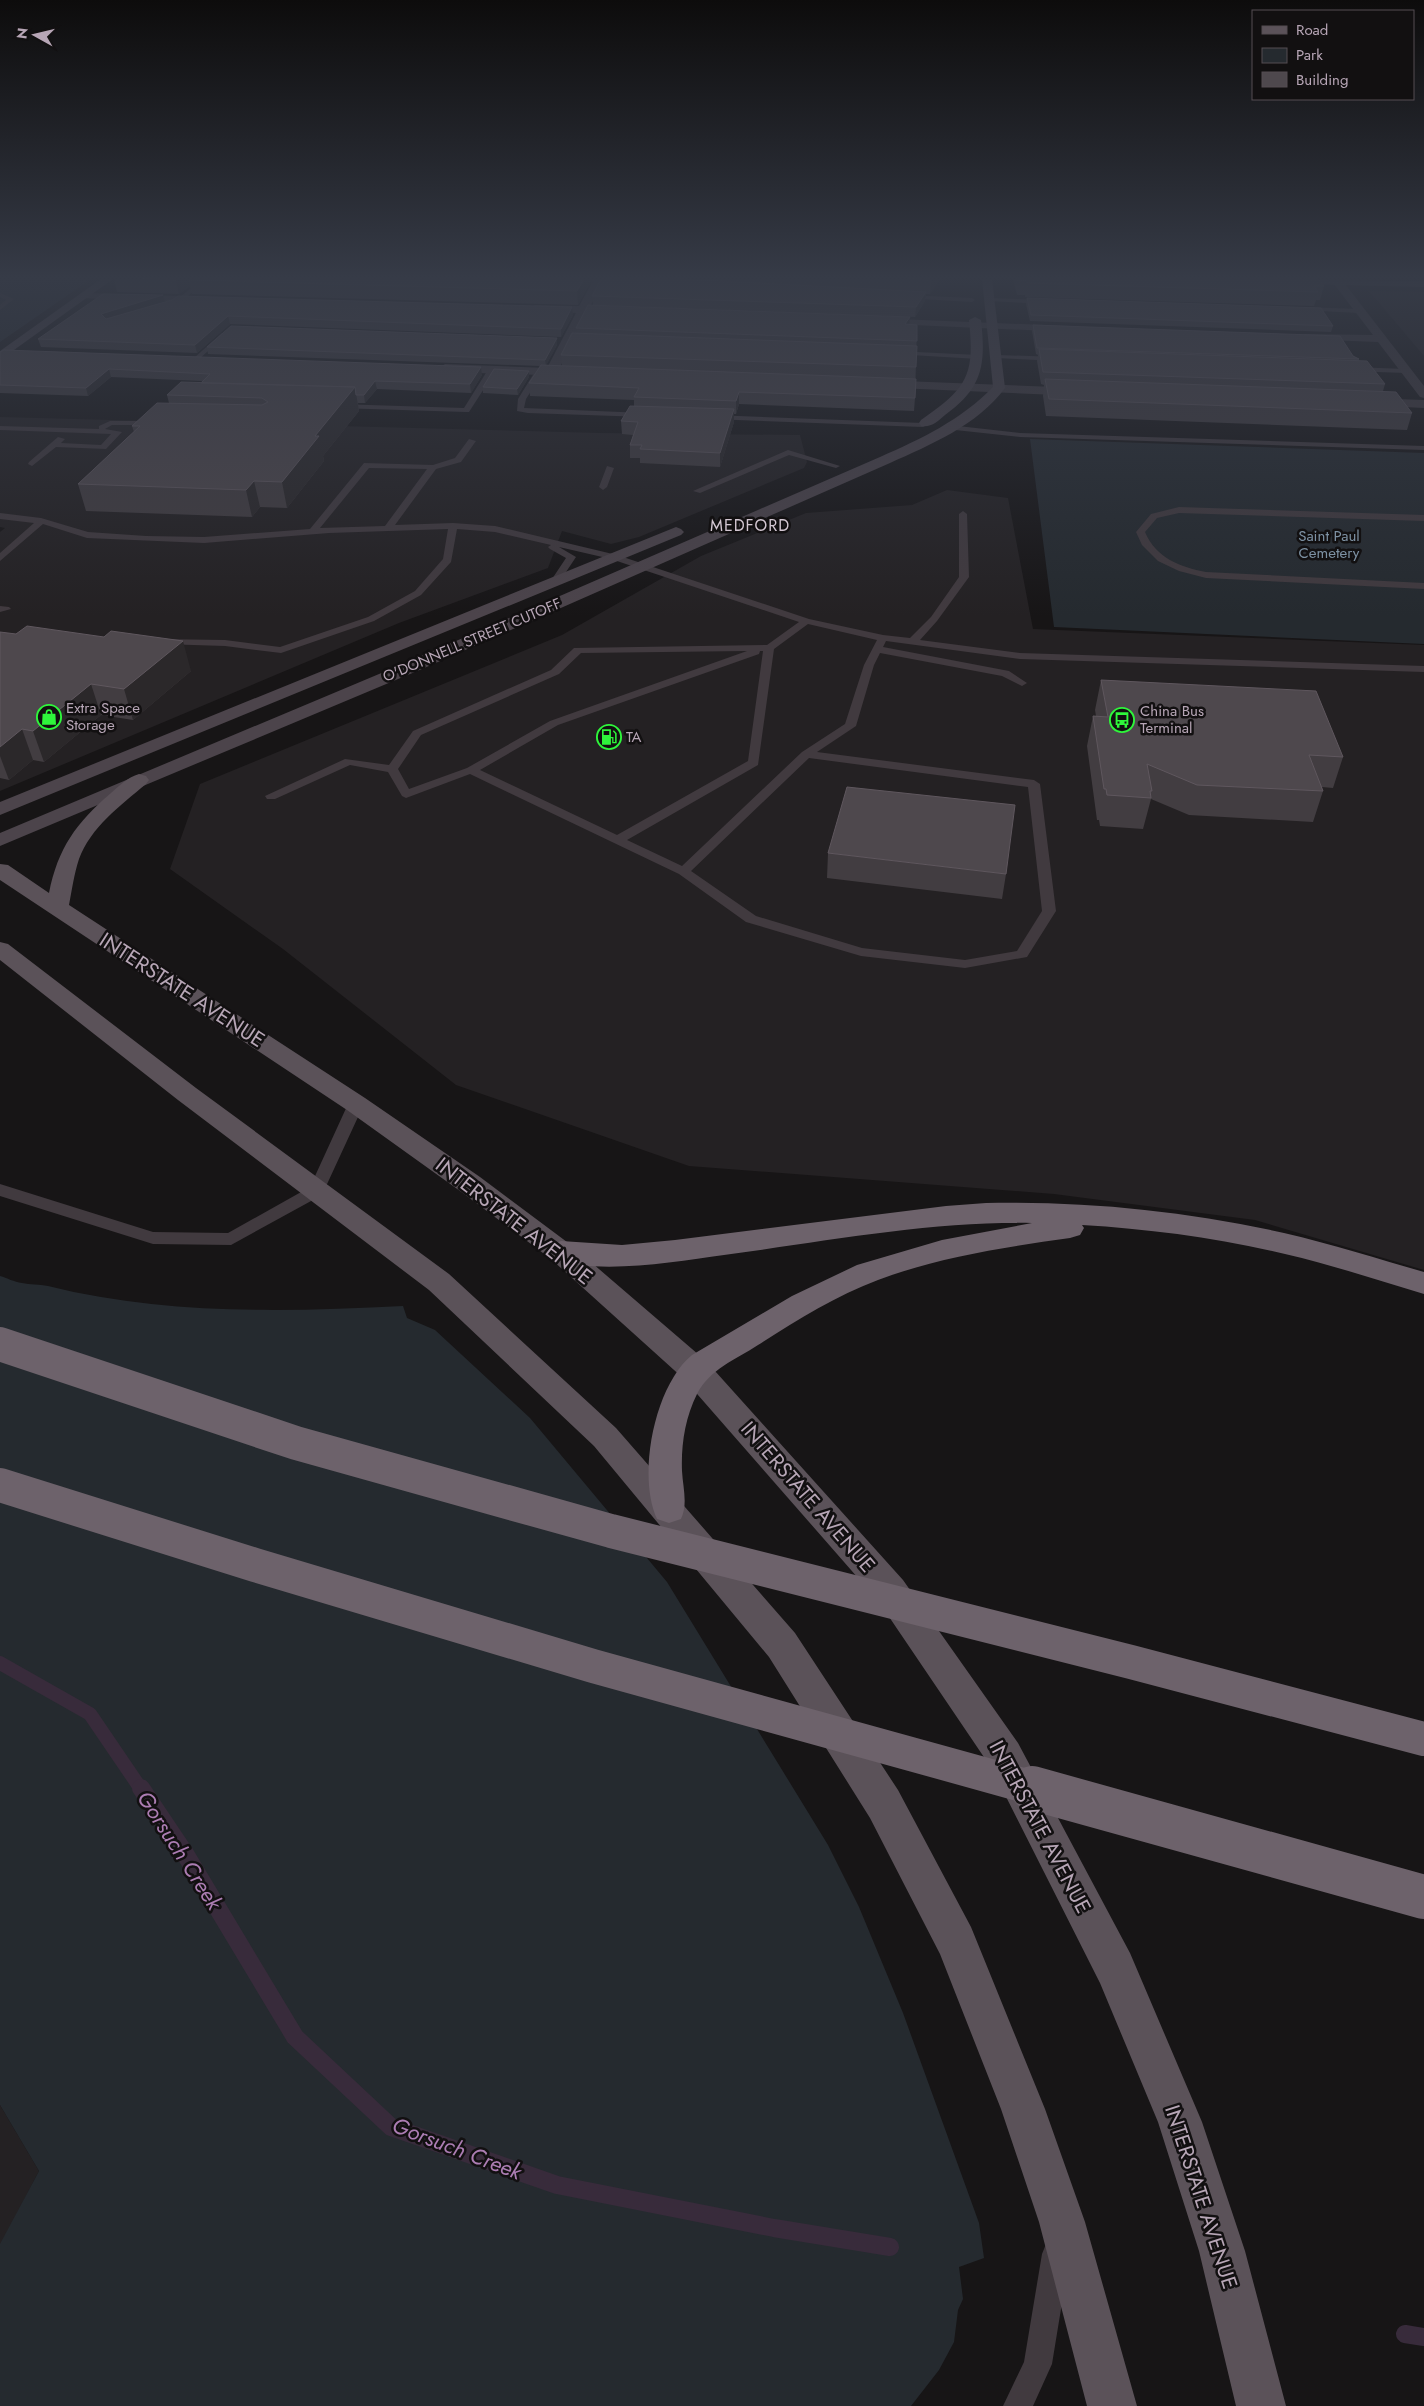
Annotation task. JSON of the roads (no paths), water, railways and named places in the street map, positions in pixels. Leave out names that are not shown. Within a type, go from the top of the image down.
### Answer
[{"type":"highway","points":[[560,1252],[622,1256],[675,1251],[900,1220],[985,1212],[1058,1214],[1138,1220],[1263,1239],[1318,1252],[1424,1283]]},
{"type":"highway","points":[[669,1509],[665,1474],[666,1439],[679,1399],[695,1370],[778,1318],[868,1274],[957,1247],[1050,1230],[1138,1220]]},
{"type":"highway","points":[[0,1344],[296,1442],[611,1531],[1131,1662],[1424,1740]]},
{"type":"highway","points":[[0,1485],[246,1562],[594,1666],[1424,1897]]},
{"type":"main road","points":[[890,442],[919,427],[952,404],[965,391]]},
{"type":"main road","name":"O'DONNELL STREET CUTOFF","points":[[0,840],[399,672],[902,452],[945,430],[988,402],[996,391]]},
{"type":"main road","points":[[818,473],[840,464]]},
{"type":"main road","name":"O'DONNELL STREET CUTOFF","points":[[0,809],[557,579],[693,525]]},
{"type":"main road","points":[[57,908],[69,857],[82,836],[102,811],[139,780]]},
{"type":"main road","name":"INTERSTATE AVENUE","points":[[0,870],[356,1104],[470,1184],[560,1252],[695,1370],[891,1591],[1005,1756],[1115,1968],[1180,2122],[1222,2251],[1261,2406]]},
{"type":"main road","points":[[0,949],[186,1094],[440,1282],[605,1437],[669,1509],[782,1644],[884,1804],[956,1942],[1023,2108],[1062,2222],[1112,2406]]},
{"type":"street","points":[[1080,391],[1098,392]]},
{"type":"street","points":[[1355,402],[1424,404]]},
{"type":"lane","points":[[330,406],[466,410],[478,391]]},
{"type":"lane","points":[[529,391],[522,399],[520,408],[528,411],[656,415]]},
{"type":"lane","points":[[706,417],[919,427]]},
{"type":"lane","points":[[96,432],[110,423],[168,423]]},
{"type":"lane","points":[[0,428],[118,432],[103,446],[54,445]]},
{"type":"lane","points":[[945,430],[1020,435],[1424,448]]},
{"type":"lane","points":[[32,464],[71,431]]},
{"type":"lane","points":[[313,531],[367,465],[433,467],[458,460],[472,441]]},
{"type":"lane","points":[[697,491],[788,452],[840,464]]},
{"type":"lane","points":[[388,528],[433,467]]},
{"type":"lane","points":[[603,487],[610,468]]},
{"type":"lane","points":[[1424,518],[1179,510],[1154,516],[1140,532],[1143,542],[1154,556],[1190,573],[1218,577],[1424,586]]},
{"type":"lane","points":[[912,642],[934,619],[964,577],[963,514]]},
{"type":"lane","points":[[0,516],[41,521],[87,535],[146,539],[204,540],[313,531],[388,528],[454,526],[495,528],[614,557],[806,621],[1021,665],[1424,669]]},
{"type":"lane","points":[[0,558],[41,521]]},
{"type":"lane","points":[[148,640],[225,643],[281,650],[371,619],[418,593],[448,560],[454,526]]},
{"type":"lane","points":[[536,538],[571,557],[557,579]]},
{"type":"lane","points":[[392,769],[406,794],[471,770],[554,723],[769,648],[806,621]]},
{"type":"lane","points":[[683,872],[806,754],[850,726],[869,665],[883,638]]},
{"type":"lane","points":[[392,769],[417,733],[555,672],[578,650],[769,648]]},
{"type":"lane","points":[[617,840],[754,764],[769,648]]},
{"type":"lane","points":[[877,649],[1005,673],[1022,683],[1021,665]]},
{"type":"lane","points":[[471,770],[683,872],[751,919],[861,952],[965,964],[1022,954],[1049,911],[1034,784],[806,754]]},
{"type":"lane","points":[[271,796],[349,761],[392,769]]},
{"type":"lane","points":[[0,1190],[153,1238],[231,1239],[316,1191],[356,1104]]},
{"type":"lane","points":[[1018,2406],[1038,2364],[1062,2222]]},
{"type":"waterway","name":"Gorsuch Creek","points":[[0,1663],[90,1714],[141,1789]]},
{"type":"waterway","name":"Gorsuch Creek","points":[[141,1788],[184,1852],[295,2037],[391,2127],[557,2185],[774,2228],[890,2247]]},
{"type":"waterway","name":"Gorsuch Creek","points":[[1405,2334],[1424,2337]]},
{"type":"place","name":"Extra Space Storage","points":[[49,717]]},
{"type":"place","name":"China Bus Terminal","points":[[1122,720]]},
{"type":"place","name":"TA","points":[[609,737]]},
{"type":"district","name":"MEDFORD","points":[[750,525]]},
{"type":"park label","name":"Saint Paul Cemetery","points":[[1329,544]]}]
